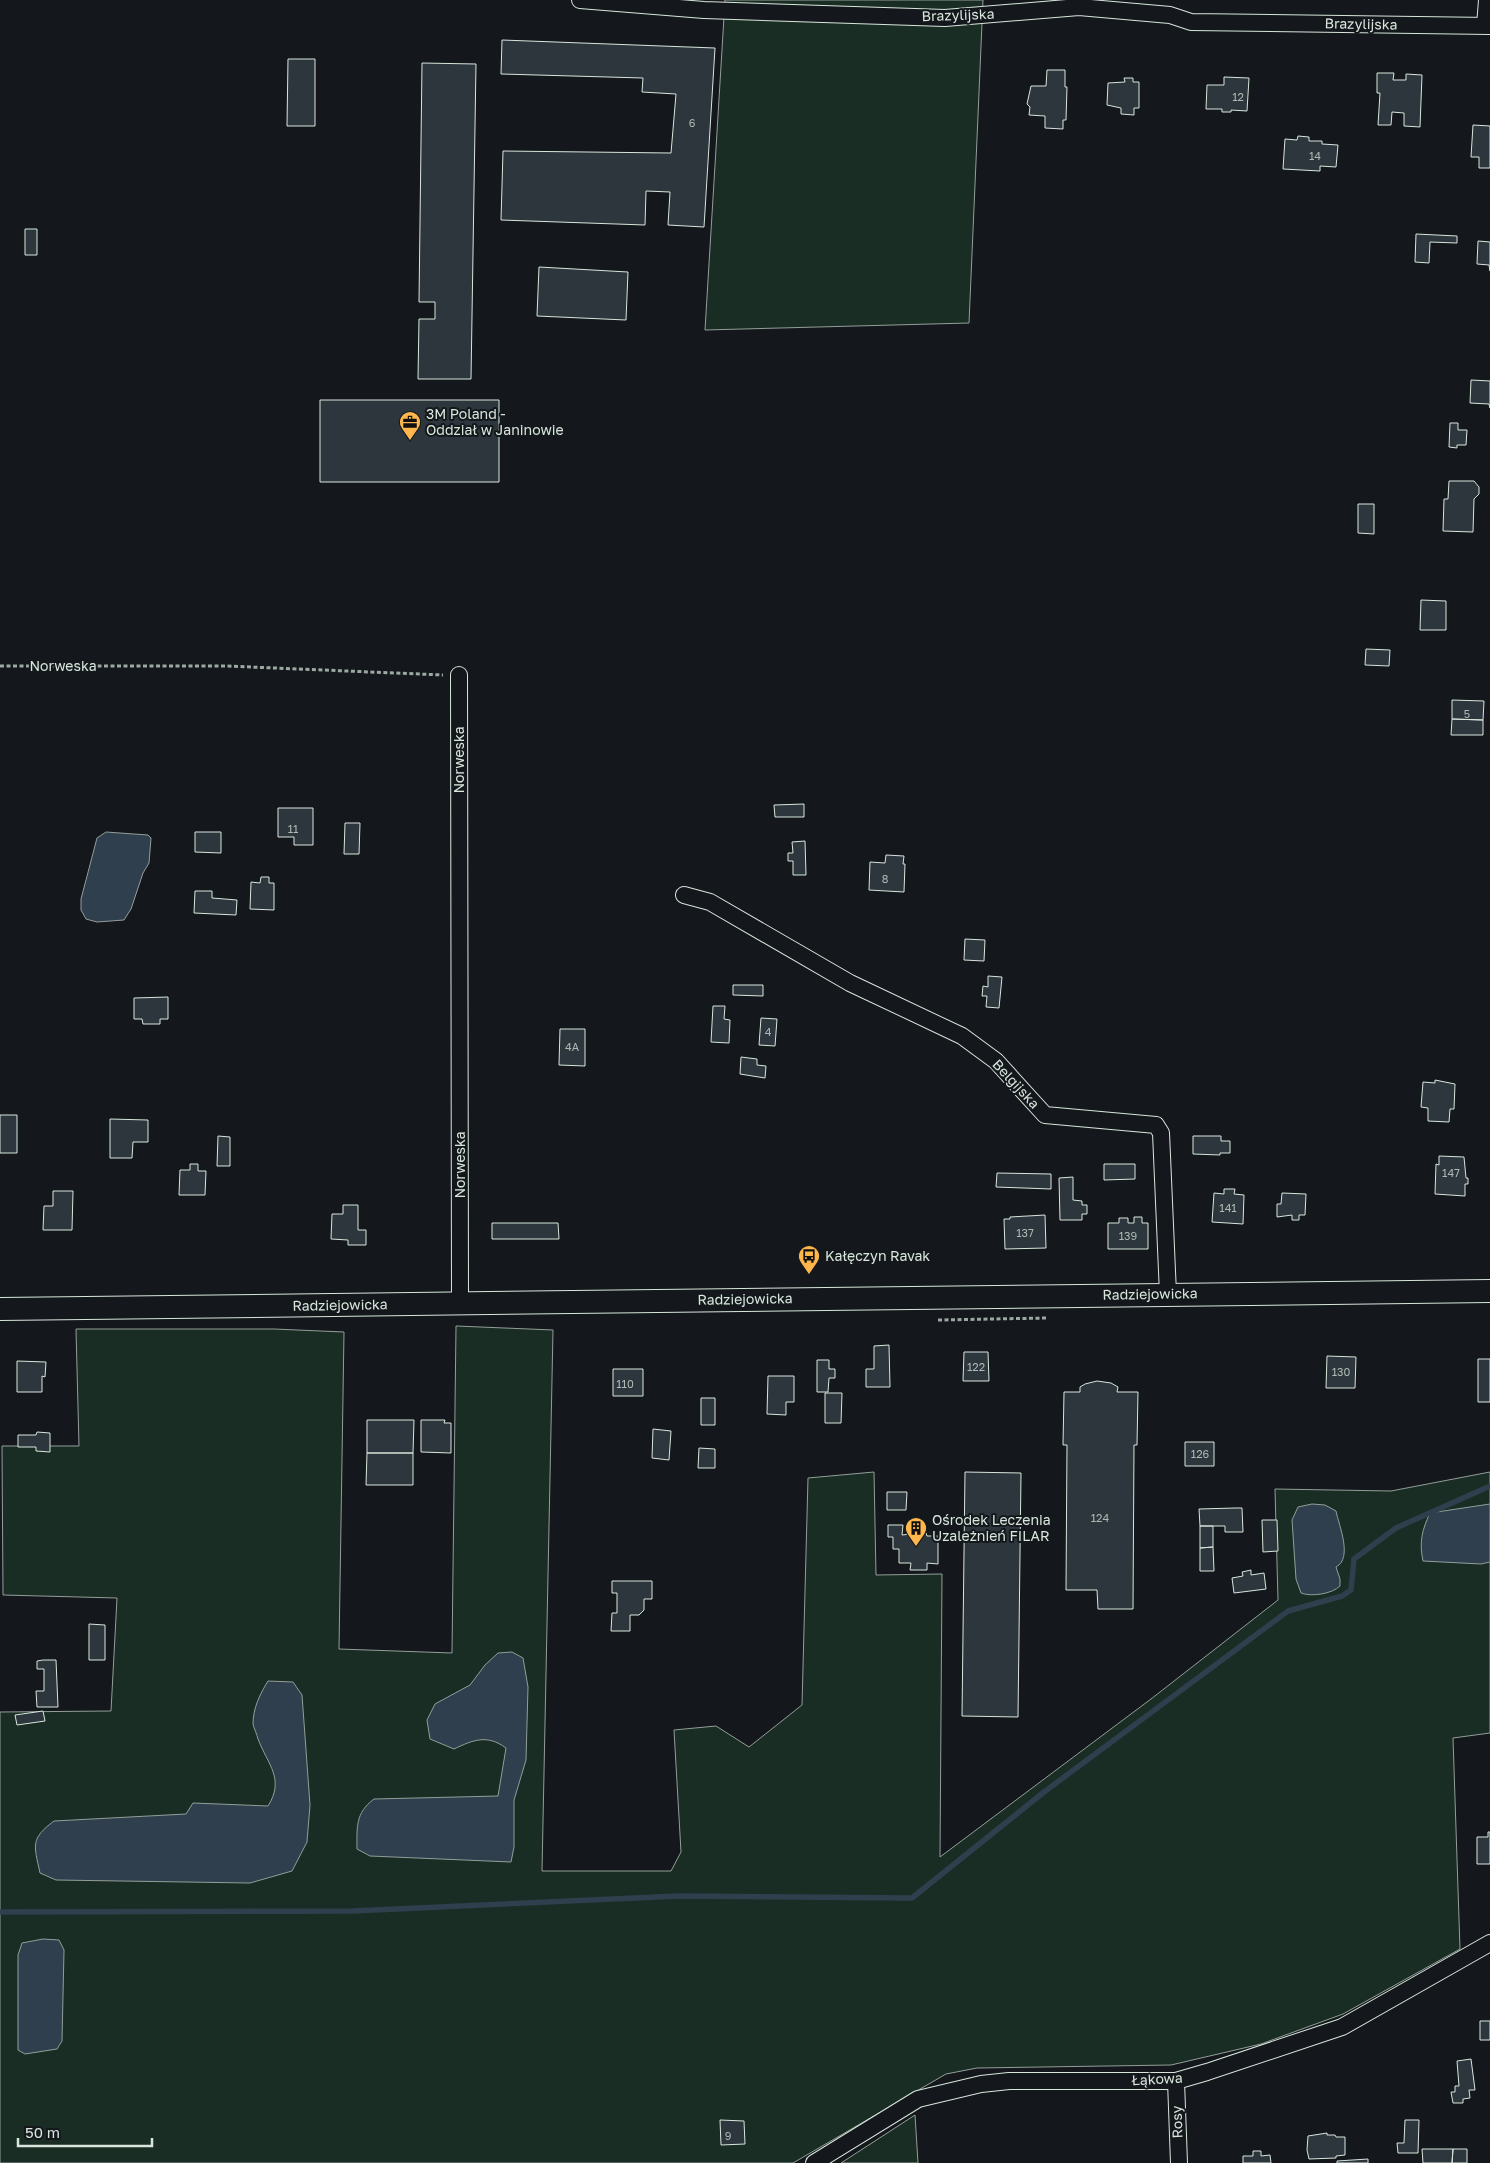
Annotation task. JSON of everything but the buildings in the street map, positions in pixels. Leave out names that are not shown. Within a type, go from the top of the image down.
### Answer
[{"type":"main road","name":"Radziejowicka","points":[[0,1309],[1490,1291]]},
{"type":"street","name":"Brazylijska","points":[[580,0],[704,10],[945,18],[1079,7],[1170,15],[1192,22],[1487,26]]},
{"type":"street","points":[[1487,0],[1487,26]]},
{"type":"street","name":"Norweska","points":[[459,675],[460,1303]]},
{"type":"street","name":"Belgijska","points":[[684,895],[710,902],[850,982],[962,1036],[996,1060],[1045,1115],[1156,1125],[1161,1132],[1168,1294]]},
{"type":"street","name":"Łąkowa","points":[[814,2163],[918,2099],[981,2084],[1009,2081],[1176,2081],[1342,2026],[1490,1943]]},
{"type":"street","name":"Rosy","points":[[1176,2081],[1179,2163]]},
{"type":"path","name":"Norweska","points":[[0,666],[226,666],[459,675]]},
{"type":"green space","points":[[725,0],[983,0],[969,323],[705,330]]},
{"type":"green space","points":[[456,1326],[553,1330],[542,1871],[671,1871],[681,1852],[674,1730],[716,1726],[749,1747],[802,1705],[808,1478],[874,1472],[876,1575],[942,1574],[940,1857],[1151,1699],[1278,1600],[1275,1489],[1391,1491],[1490,1472],[1490,1733],[1453,1738],[1460,1949],[1343,2014],[1261,2044],[1171,2065],[977,2068],[946,2074],[793,2163],[0,2163],[0,1712],[111,1711],[117,1598],[3,1595],[2,1446],[79,1446],[76,1329],[274,1329],[344,1332],[339,1649],[452,1653]]},
{"type":"green space","points":[[915,2115],[918,2163],[841,2163]]},
{"type":"water","points":[[106,832],[148,835],[151,838],[149,863],[143,873],[131,909],[124,920],[97,922],[86,919],[81,910],[81,899],[97,838]]},
{"type":"water","points":[[1312,1504],[1325,1505],[1336,1511],[1344,1541],[1344,1557],[1336,1567],[1340,1586],[1327,1593],[1310,1595],[1301,1593],[1296,1579],[1292,1520],[1298,1507]]},
{"type":"water","points":[[1490,1504],[1490,1562],[1481,1564],[1423,1561],[1422,1536],[1430,1513]]},
{"type":"water","points":[[512,1652],[523,1658],[528,1687],[526,1760],[514,1800],[514,1847],[511,1862],[370,1856],[357,1849],[357,1828],[360,1815],[374,1799],[498,1796],[506,1748],[493,1741],[480,1740],[454,1749],[430,1739],[427,1720],[435,1704],[470,1685],[485,1665],[498,1653]]},
{"type":"water","points":[[268,1681],[293,1682],[302,1695],[310,1805],[307,1842],[292,1871],[250,1883],[56,1880],[40,1873],[35,1849],[37,1838],[54,1821],[186,1814],[193,1803],[268,1806],[273,1796],[275,1780],[253,1724],[254,1712]]},
{"type":"water","points":[[43,1939],[59,1940],[64,1950],[62,2041],[57,2049],[25,2054],[18,2050],[18,1955],[22,1943]]},
{"type":"waterway","points":[[0,1912],[353,1911],[678,1896],[912,1898],[1044,1792],[1288,1611],[1342,1596],[1351,1590],[1354,1559],[1396,1528],[1490,1486]]},
{"type":"place","name":"3M Poland - Oddział w Janinowie","points":[[410,441]]},
{"type":"place","name":"Kałęczyn Ravak","points":[[809,1275]]},
{"type":"place","name":"Ośrodek Leczenia Uzależnień FILAR","points":[[916,1547]]}]
